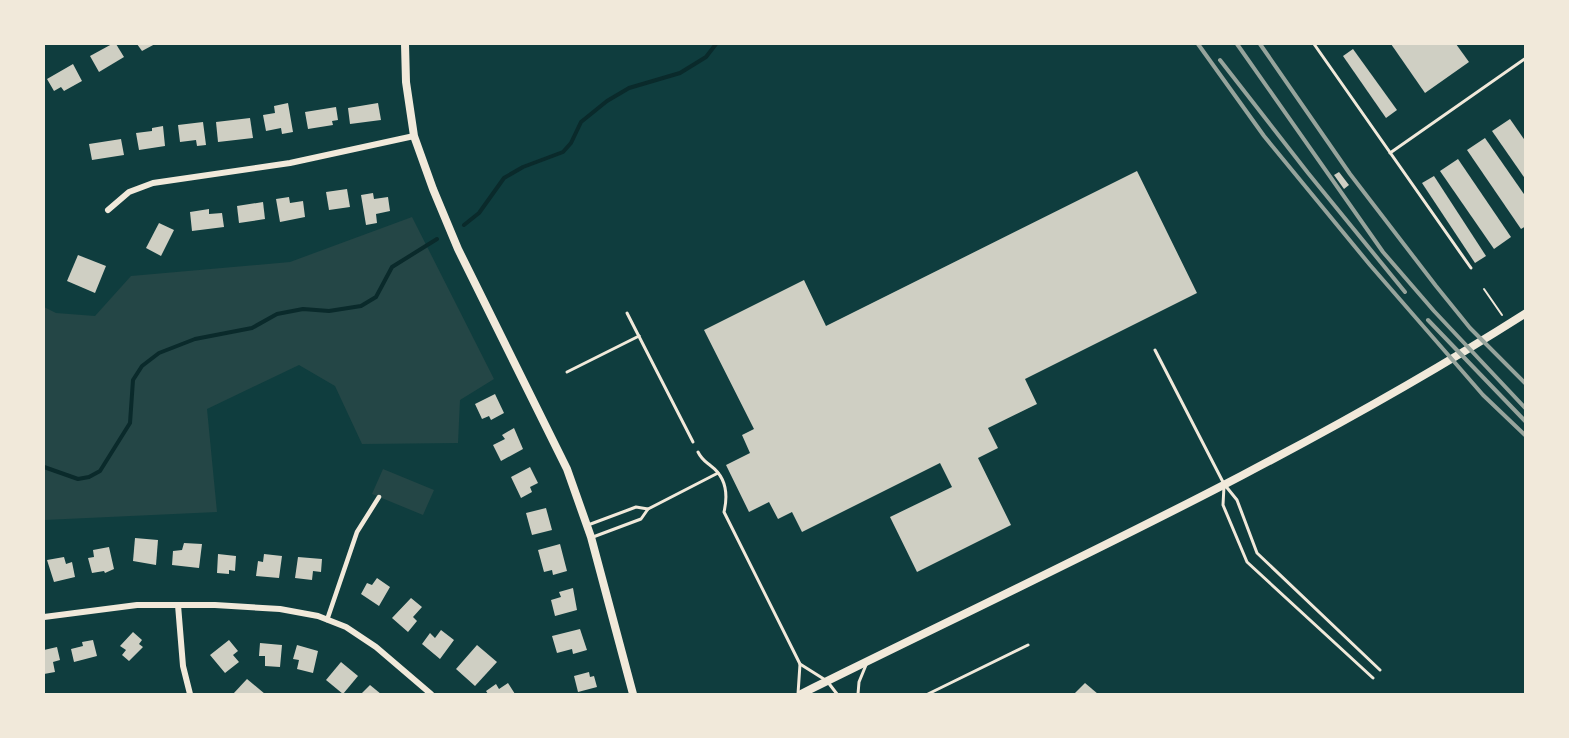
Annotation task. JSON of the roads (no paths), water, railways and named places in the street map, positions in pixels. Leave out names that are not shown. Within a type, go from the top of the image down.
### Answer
[{"type":"main road","points":[[405,44],[406,82],[414,135],[458,249],[562,459],[588,525],[633,694]]},
{"type":"street","points":[[108,210],[129,192],[153,183],[290,162],[414,135]]},
{"type":"street","points":[[800,694],[1337,426],[1526,313]]},
{"type":"street","points":[[327,620],[357,532],[379,497]]},
{"type":"street","points":[[44,617],[137,604],[280,609],[346,627],[376,647],[431,694]]},
{"type":"street","points":[[178,605],[183,666],[190,694]]},
{"type":"lane","points":[[1314,44],[1471,268]]},
{"type":"lane","points":[[1390,153],[1526,58]]},
{"type":"lane","points":[[627,313],[693,442]]},
{"type":"lane","points":[[567,372],[639,336]]},
{"type":"lane","points":[[1155,350],[1224,484],[1237,500],[1257,553],[1380,670]]},
{"type":"lane","points":[[698,452],[702,461],[718,473],[726,488],[727,500],[724,512],[800,664],[800,694]]},
{"type":"lane","points":[[591,537],[641,519],[648,509],[718,473]]},
{"type":"lane","points":[[1224,484],[1223,505],[1247,562],[1373,678]]},
{"type":"lane","points":[[588,525],[636,507],[648,509]]},
{"type":"lane","points":[[928,694],[1028,645]]},
{"type":"lane","points":[[858,694],[859,682],[867,662]]},
{"type":"lane","points":[[800,664],[827,681],[837,694]]},
{"type":"waterway","points":[[464,225],[479,213],[504,178],[523,167],[563,152],[571,143],[581,122],[607,101],[629,88],[680,73],[706,57],[716,44]]},
{"type":"waterway","points":[[44,467],[78,479],[89,477],[100,471],[130,423],[133,380],[142,366],[159,353],[195,339],[252,328],[277,314],[303,309],[329,311],[361,306],[376,297],[392,267],[437,239]]},
{"type":"railway","points":[[1198,44],[1264,136],[1370,265],[1483,395],[1526,436]]},
{"type":"railway","points":[[1237,44],[1383,252],[1434,311],[1526,409]]},
{"type":"railway","points":[[1260,44],[1350,174],[1436,286],[1470,328],[1526,384]]},
{"type":"railway","points":[[1220,60],[1405,292]]},
{"type":"railway","points":[[1428,320],[1526,422]]}]
